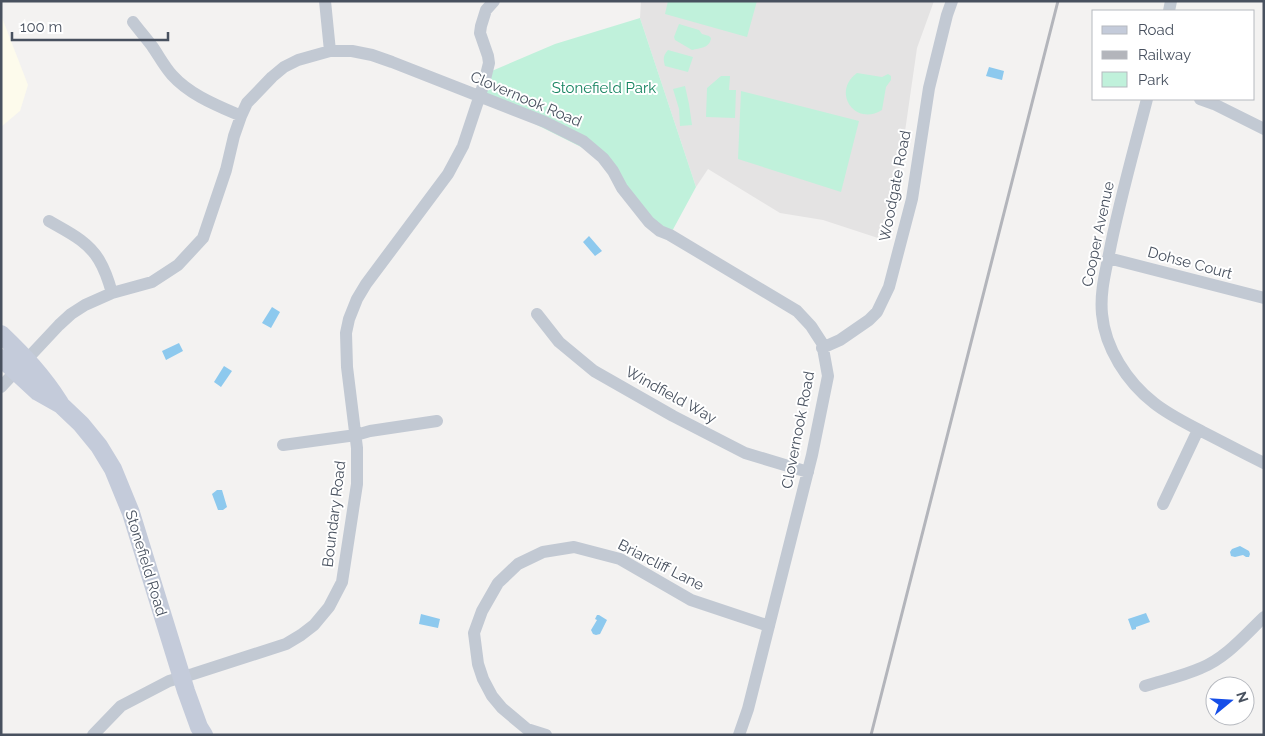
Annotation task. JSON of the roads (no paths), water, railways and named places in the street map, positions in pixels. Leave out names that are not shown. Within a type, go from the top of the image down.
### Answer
[{"type":"street","points":[[325,1],[330,51]]},
{"type":"street","name":"Boundary Road","points":[[93,735],[121,706],[168,681],[286,644],[302,635],[314,625],[329,607],[342,582],[357,484],[356,435],[347,367],[346,338],[348,320],[366,284],[453,166],[463,146],[487,73],[488,56],[480,32],[486,10],[494,1]]},
{"type":"street","name":"Woodgate Road","points":[[822,348],[840,340],[869,320],[877,312],[889,288],[912,199],[929,88],[947,14],[952,1]]},
{"type":"street","points":[[133,22],[167,68],[184,86],[199,97],[241,116]]},
{"type":"street","name":"Clovernook Road","points":[[1,387],[71,314],[84,305],[112,293],[152,282],[178,265],[203,238],[226,170],[234,136],[247,103],[272,77],[284,67],[298,60],[330,51],[352,51],[372,55],[545,122],[583,141],[603,158],[622,188],[649,222],[660,231],[670,235],[797,311],[811,326],[822,343],[828,376],[808,472],[748,709],[739,735]]},
{"type":"street","name":"Cooper Avenue","points":[[1147,100],[1113,231],[1103,279],[1101,296],[1102,315],[1110,345],[1126,374],[1152,402],[1172,417],[1264,463]]},
{"type":"street","points":[[1203,100],[1264,129]]},
{"type":"street","points":[[49,221],[84,242],[93,251],[100,261],[112,293]]},
{"type":"street","name":"Dohse Court","points":[[1108,258],[1264,298]]},
{"type":"street","name":"Windfield Way","points":[[537,314],[559,342],[594,370],[674,416],[745,453],[808,472]]},
{"type":"street","name":"Stonefield Road","points":[[1,334],[21,365]]},
{"type":"street","name":"Stonefield Road","points":[[1,358],[21,365],[47,383],[61,405],[81,424],[113,469],[131,513],[181,677],[199,727],[204,735]]},
{"type":"street","points":[[283,445],[438,421]]},
{"type":"street","points":[[1163,504],[1198,430]]},
{"type":"street","name":"Briarcliff Lane","points":[[546,735],[527,728],[502,708],[492,696],[478,664],[474,633],[482,611],[498,583],[518,564],[543,552],[574,547],[620,559],[691,600],[769,626]]},
{"type":"street","points":[[1146,686],[1202,668],[1213,662],[1228,652],[1264,617]]},
{"type":"water","points":[[989,67],[1004,71],[1002,80],[986,76]]},
{"type":"water","points":[[589,236],[602,251],[595,256],[583,242]]},
{"type":"water","points":[[272,307],[280,312],[271,328],[262,323]]},
{"type":"water","points":[[179,343],[183,351],[166,360],[162,351]]},
{"type":"water","points":[[224,366],[232,371],[221,387],[214,382]]},
{"type":"water","points":[[217,490],[222,490],[227,507],[223,510],[218,510],[212,494]]},
{"type":"water","points":[[1240,546],[1249,551],[1249,557],[1243,555],[1231,556],[1230,552],[1232,549]]},
{"type":"water","points":[[1146,613],[1150,622],[1132,630],[1128,619]]},
{"type":"water","points":[[421,614],[440,619],[438,628],[419,624]]},
{"type":"water","points":[[597,615],[607,620],[600,634],[596,635],[591,630],[597,620],[595,619]]},
{"type":"railway","points":[[871,735],[1058,1]]},
{"type":"park label","name":"Stonefield Park","points":[[604,88]]}]
